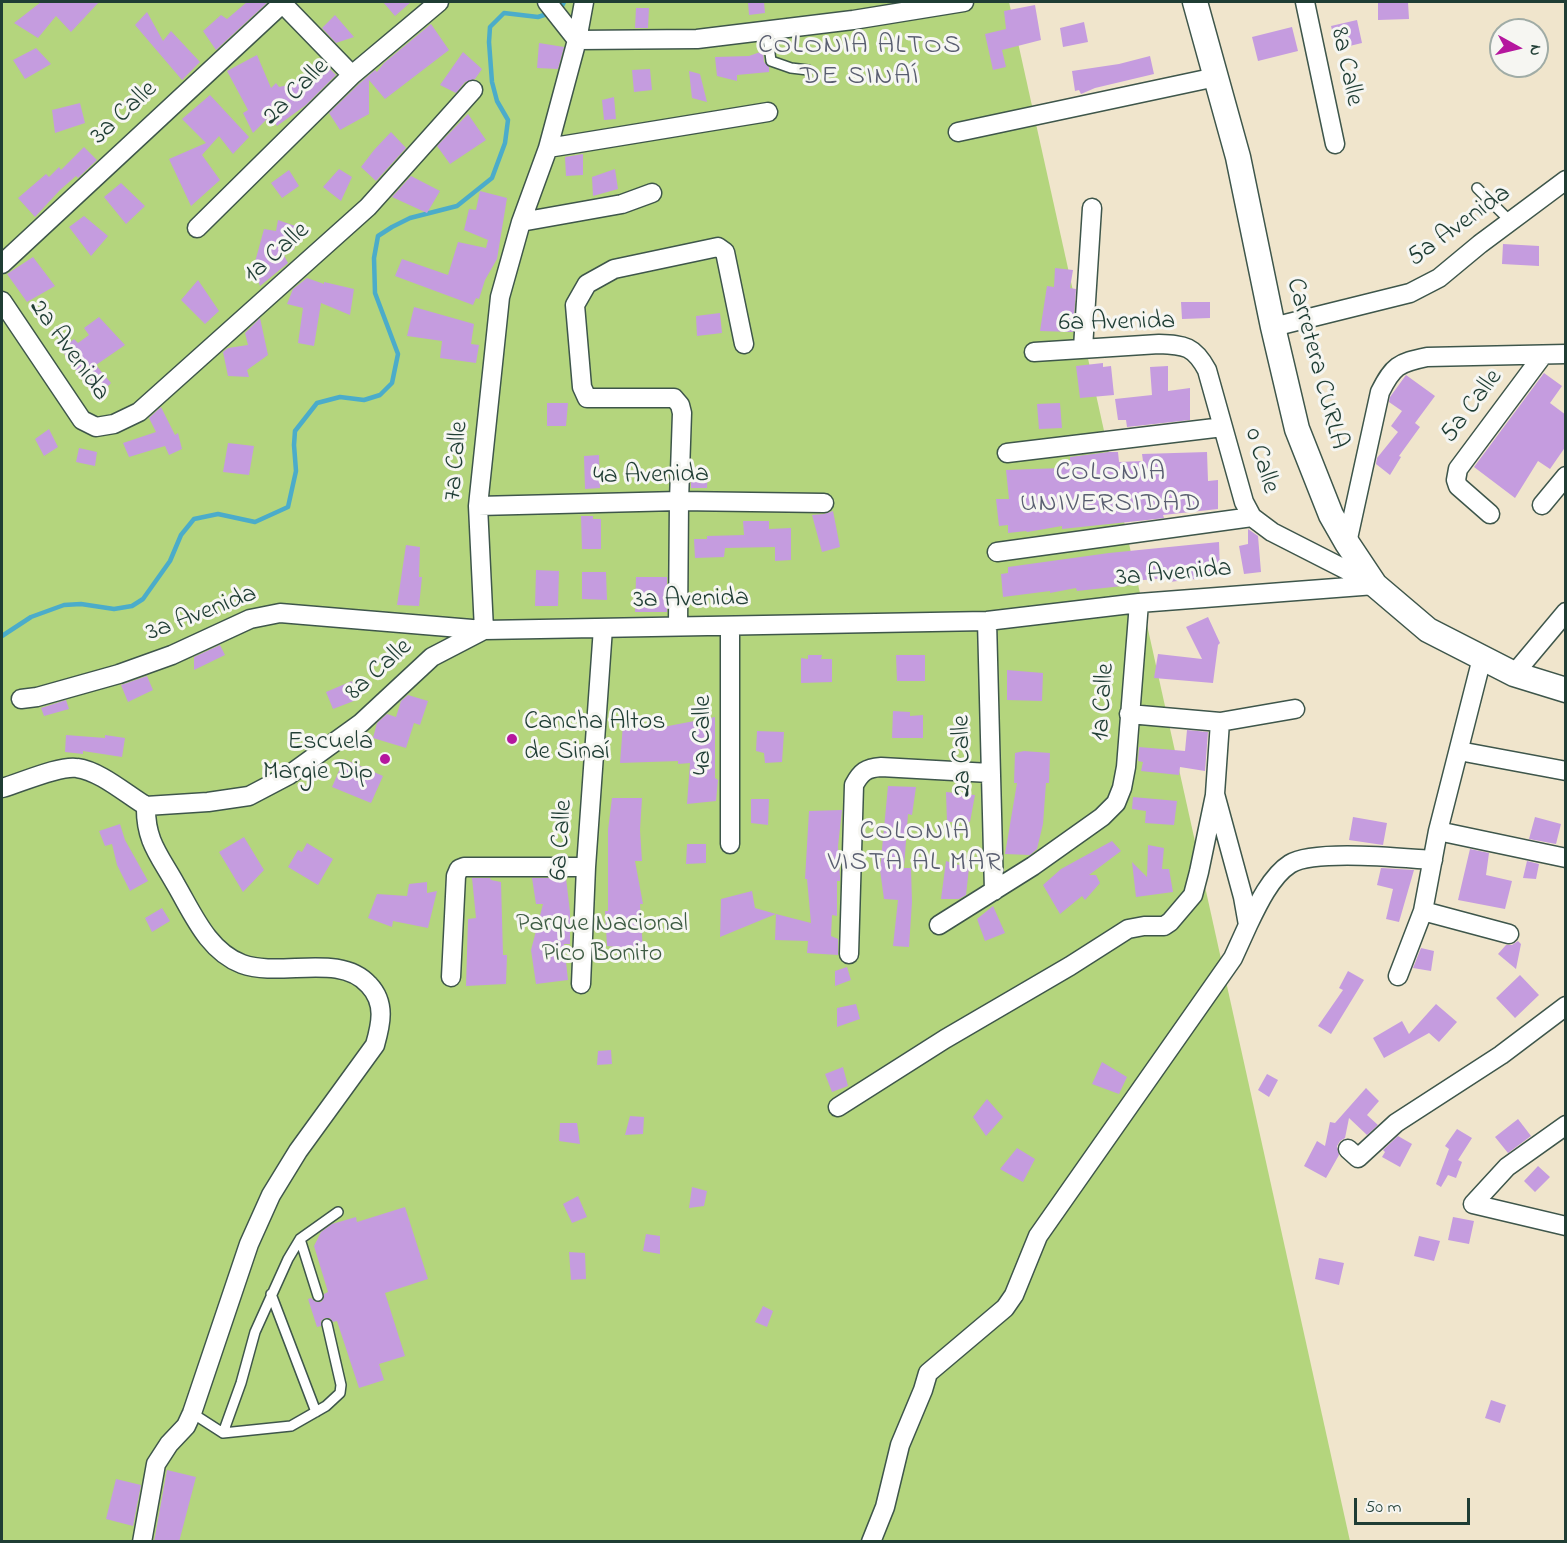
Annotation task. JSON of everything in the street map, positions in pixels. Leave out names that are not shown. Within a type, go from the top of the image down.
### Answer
[{"type":"main road","name":"Carretera CURLA","points":[[1195,2],[1238,157],[1273,327],[1297,429],[1331,515],[1375,585],[1428,630],[1514,674],[1566,690]]},
{"type":"street","points":[[283,2],[352,75]]},
{"type":"street","name":"3a Calle","points":[[2,264],[283,2]]},
{"type":"street","name":"2a Calle","points":[[197,228],[352,75],[439,2]]},
{"type":"street","points":[[547,2],[567,24],[577,40],[698,39],[853,20],[964,2]]},
{"type":"street","name":"7a Calle","points":[[484,630],[478,506],[500,297],[521,222],[548,148],[577,40],[584,2]]},
{"type":"street","name":"8a Calle","points":[[1305,2],[1335,144]]},
{"type":"street","points":[[958,132],[1216,77]]},
{"type":"street","name":"1a Calle","points":[[96,427],[114,424],[139,412],[148,404],[368,207],[473,90]]},
{"type":"street","points":[[548,148],[768,112]]},
{"type":"street","name":"5a Avenida","points":[[1273,327],[1410,293],[1440,278],[1480,244],[1566,180]]},
{"type":"street","points":[[521,222],[595,210],[622,204],[652,193]]},
{"type":"street","points":[[1083,348],[1092,208]]},
{"type":"street","points":[[678,626],[682,413],[680,405],[674,398],[587,398],[582,387],[575,305],[586,284],[614,269],[718,248],[725,252],[744,344]]},
{"type":"street","name":"2a Avenida","points":[[2,301],[82,420],[96,427]]},
{"type":"street","name":"6a Avenida","points":[[1034,352],[1178,345],[1199,354]]},
{"type":"street","name":"0 Calle","points":[[1199,354],[1207,370],[1244,502],[1252,517],[1272,532],[1375,585]]},
{"type":"street","points":[[1347,543],[1380,392],[1389,374],[1405,361],[1426,357],[1566,354]]},
{"type":"street","name":"5a Calle","points":[[1490,514],[1458,486],[1456,480],[1458,469],[1543,355]]},
{"type":"street","points":[[1007,453],[1223,427]]},
{"type":"street","points":[[1542,506],[1566,476]]},
{"type":"street","name":"4a Avenida","points":[[478,506],[679,501],[824,503]]},
{"type":"street","points":[[997,552],[1252,517]]},
{"type":"street","name":"3a Avenida","points":[[21,699],[37,697],[119,674],[172,655],[250,620],[280,613],[484,630],[987,621],[1139,603],[1375,585]]},
{"type":"street","name":"1a Calle","points":[[994,891],[1102,817],[1116,803],[1126,767],[1139,603]]},
{"type":"street","points":[[1514,674],[1566,612]]},
{"type":"street","name":"2a Calle","points":[[987,621],[994,891]]},
{"type":"street","name":"4a Calle","points":[[730,626],[730,844]]},
{"type":"street","name":"6a Calle","points":[[581,984],[586,867],[603,628]]},
{"type":"street","name":"8a Calle","points":[[146,806],[208,802],[249,796],[289,775],[361,723],[432,657],[484,630]]},
{"type":"street","points":[[1398,976],[1423,910],[1438,831],[1482,658]]},
{"type":"street","points":[[1129,714],[1220,722],[1295,709]]},
{"type":"street","points":[[838,1107],[945,1039],[1070,966],[1128,929],[1164,926],[1170,922],[1193,895],[1200,872],[1215,794],[1220,722]]},
{"type":"street","points":[[1459,752],[1566,771]]},
{"type":"street","points":[[2,789],[54,771],[75,767],[94,773],[146,806],[148,836],[201,929],[212,944],[225,955],[242,964],[259,968],[332,968],[350,971],[364,978],[374,990],[381,1005],[381,1024],[375,1045],[298,1151],[271,1195],[249,1244],[192,1413],[186,1426],[169,1444],[156,1464],[142,1542]]},
{"type":"street","points":[[849,954],[854,784],[861,772],[869,768],[880,767],[990,774]]},
{"type":"street","points":[[1215,794],[1243,897],[1248,925]]},
{"type":"street","points":[[1438,831],[1566,858]]},
{"type":"street","points":[[871,1542],[885,1507],[900,1445],[928,1373],[1005,1308],[1014,1295],[1038,1236],[1227,967],[1261,898],[1278,876],[1289,864],[1309,857],[1370,856],[1433,860]]},
{"type":"street","points":[[451,977],[456,876],[459,869],[464,867],[586,867]]},
{"type":"street","points":[[939,925],[994,891]]},
{"type":"street","points":[[1423,910],[1509,934]]},
{"type":"street","points":[[1348,1149],[1358,1158],[1396,1123],[1501,1055],[1566,1006]]},
{"type":"street","points":[[1566,1125],[1507,1167],[1473,1204],[1557,1225],[1566,1210]]},
{"type":"lane","points":[[767,30],[771,61],[775,64],[807,70]]},
{"type":"lane","points":[[1477,188],[1511,222]]},
{"type":"lane","points":[[223,1433],[241,1383],[255,1332],[271,1294],[300,1239],[338,1212]]},
{"type":"lane","points":[[300,1239],[318,1296]]},
{"type":"lane","points":[[271,1294],[316,1412]]},
{"type":"lane","points":[[192,1413],[223,1433],[291,1426],[326,1406],[340,1393],[341,1385],[327,1324]]},
{"type":"green space","name":"Parque Nacional Pico Bonito","points":[[2,2],[1009,2],[1350,1541],[2,1542]]},
{"type":"building","points":[[41,2],[99,2],[71,32],[56,16],[38,38],[14,23]]},
{"type":"building","points":[[247,2],[268,2],[216,50],[203,31],[221,15],[227,19]]},
{"type":"building","points":[[383,2],[411,2],[395,16]]},
{"type":"building","points":[[748,2],[764,2],[765,13],[749,15]]},
{"type":"building","points":[[1378,2],[1408,2],[1409,19],[1378,20]]},
{"type":"building","points":[[1035,5],[1041,40],[1002,50],[1006,67],[993,70],[985,34],[1006,29],[1004,11]]},
{"type":"building","points":[[636,8],[649,8],[648,28],[635,28]]},
{"type":"building","points":[[147,12],[163,41],[171,31],[200,62],[182,80],[135,25]]},
{"type":"building","points":[[335,15],[354,37],[336,43],[322,28]]},
{"type":"building","points":[[1357,20],[1362,43],[1337,49],[1331,26]]},
{"type":"building","points":[[1084,22],[1088,42],[1063,47],[1060,28]]},
{"type":"building","points":[[431,24],[449,50],[385,99],[369,80],[369,114],[340,130],[329,113],[360,83],[375,70],[377,72],[384,63]]},
{"type":"building","points":[[1292,27],[1298,51],[1258,61],[1252,37]]},
{"type":"building","points":[[539,43],[564,47],[558,69],[537,68]]},
{"type":"building","points":[[36,48],[51,64],[25,79],[13,60]]},
{"type":"building","points":[[763,51],[764,62],[769,67],[769,72],[737,75],[737,81],[717,76],[715,57],[749,56]]},
{"type":"building","points":[[463,52],[482,69],[475,79],[465,82],[456,93],[440,85]]},
{"type":"building","points":[[257,55],[271,88],[276,83],[279,87],[315,79],[310,70],[322,61],[336,75],[306,105],[277,126],[270,116],[253,133],[243,113],[248,110],[227,71]]},
{"type":"building","points":[[1150,56],[1154,74],[1095,88],[1081,94],[1079,90],[1075,91],[1072,71],[1119,64]]},
{"type":"building","points":[[650,69],[652,90],[634,92],[632,70]]},
{"type":"building","points":[[689,71],[700,74],[707,102],[692,98]]},
{"type":"building","points":[[210,95],[249,137],[233,154],[219,136],[202,155],[220,180],[191,206],[169,159],[206,143],[182,119]]},
{"type":"building","points":[[614,97],[616,119],[604,120],[602,100]]},
{"type":"building","points":[[80,103],[85,123],[55,133],[52,110]]},
{"type":"building","points":[[468,114],[486,140],[450,164],[437,146]]},
{"type":"building","points":[[391,132],[406,148],[376,181],[361,167]]},
{"type":"building","points":[[84,147],[97,160],[78,178],[76,176],[60,190],[35,217],[18,198],[46,174],[49,177],[59,167],[61,170]]},
{"type":"building","points":[[583,154],[583,175],[566,176],[565,157]]},
{"type":"building","points":[[339,169],[352,177],[341,201],[323,187]]},
{"type":"building","points":[[615,169],[618,189],[593,196],[592,177]]},
{"type":"building","points":[[289,170],[299,186],[282,198],[271,183]]},
{"type":"building","points":[[411,176],[440,191],[427,213],[392,197]]},
{"type":"building","points":[[121,183],[145,206],[126,224],[104,197]]},
{"type":"building","points":[[480,191],[507,198],[497,259],[485,280],[479,299],[476,298],[473,305],[395,276],[402,259],[448,275],[458,242],[486,248],[488,240],[464,230],[469,209],[476,210]]},
{"type":"building","points":[[84,216],[108,236],[91,256],[69,227]]},
{"type":"building","points":[[278,220],[298,227],[294,250],[280,248],[288,263],[260,286],[251,263],[255,262],[264,229],[276,231]]},
{"type":"building","points":[[1503,244],[1539,246],[1539,266],[1502,264]]},
{"type":"building","points":[[33,257],[55,286],[27,302],[7,274]]},
{"type":"building","points":[[1055,268],[1073,270],[1070,288],[1076,289],[1073,332],[1040,331],[1047,286],[1054,287]]},
{"type":"building","points":[[307,278],[324,284],[324,282],[354,289],[350,315],[321,303],[314,346],[298,343],[303,308],[287,304],[293,289]]},
{"type":"building","points":[[198,280],[219,311],[205,324],[181,300]]},
{"type":"building","points":[[1181,302],[1210,302],[1210,318],[1182,319]]},
{"type":"building","points":[[414,307],[474,324],[471,344],[479,345],[476,363],[440,358],[442,341],[407,336]]},
{"type":"building","points":[[720,313],[722,333],[697,336],[696,316]]},
{"type":"building","points":[[99,317],[125,345],[96,365],[111,383],[99,395],[84,368],[78,373],[64,354],[72,348],[69,343],[74,339],[78,343],[89,335],[84,328]]},
{"type":"building","points":[[260,318],[268,355],[247,370],[249,377],[228,376],[223,352],[228,348],[248,345],[245,333]]},
{"type":"building","points":[[1103,363],[1103,367],[1111,366],[1114,395],[1080,398],[1076,366]]},
{"type":"building","points":[[1168,366],[1168,391],[1190,388],[1190,420],[1127,427],[1126,420],[1118,420],[1115,399],[1152,395],[1150,367]]},
{"type":"building","points":[[1544,373],[1562,386],[1550,403],[1566,415],[1566,446],[1550,469],[1538,461],[1515,498],[1474,467]]},
{"type":"building","points":[[1406,375],[1435,396],[1415,423],[1420,427],[1399,456],[1401,457],[1390,475],[1376,464],[1377,458],[1398,432],[1391,426],[1402,411],[1389,402],[1390,397]]},
{"type":"building","points":[[547,403],[568,403],[566,426],[547,426]]},
{"type":"building","points":[[1060,403],[1062,428],[1039,429],[1037,404]]},
{"type":"building","points":[[161,407],[175,435],[178,433],[182,449],[169,455],[165,446],[129,457],[123,443],[156,432],[149,418]]},
{"type":"building","points":[[49,429],[58,447],[44,456],[35,439]]},
{"type":"building","points":[[228,443],[254,446],[249,475],[223,472]]},
{"type":"building","points":[[79,448],[97,452],[95,466],[76,462]]},
{"type":"building","points":[[1118,452],[1119,462],[1143,461],[1142,454],[1207,452],[1208,481],[1218,480],[1218,509],[1163,515],[1164,518],[1062,529],[1062,526],[1027,532],[1008,533],[1008,525],[999,526],[996,499],[1009,499],[1006,470],[1062,468],[1061,464],[1070,463],[1070,457]]},
{"type":"building","points":[[599,455],[600,488],[585,489],[584,456]]},
{"type":"building","points":[[691,471],[708,471],[707,488],[691,488]]},
{"type":"building","points":[[833,511],[840,547],[822,552],[812,515]]},
{"type":"building","points":[[581,516],[601,519],[601,549],[582,549]]},
{"type":"building","points":[[743,521],[769,521],[769,529],[791,528],[791,560],[775,561],[775,547],[725,548],[724,557],[695,558],[694,539],[707,539],[707,536],[744,535]]},
{"type":"building","points":[[1248,529],[1258,536],[1261,572],[1244,574],[1239,546],[1248,544]]},
{"type":"building","points":[[1219,542],[1220,571],[1204,573],[1204,578],[1169,582],[1169,578],[1131,581],[1131,585],[1077,591],[1076,588],[1003,597],[1001,574],[1008,573],[1008,567],[1109,553]]},
{"type":"building","points":[[406,545],[420,547],[419,577],[422,577],[419,606],[397,605]]},
{"type":"building","points":[[536,570],[559,571],[558,606],[535,606]]},
{"type":"building","points":[[582,572],[606,572],[607,600],[582,599]]},
{"type":"building","points":[[636,577],[667,577],[667,612],[635,612]]},
{"type":"building","points":[[1208,617],[1220,643],[1213,683],[1154,678],[1158,654],[1202,659],[1186,627]]},
{"type":"building","points":[[220,645],[225,655],[194,670],[194,657]]},
{"type":"building","points":[[808,655],[822,655],[821,659],[832,659],[832,682],[801,683],[801,658],[808,659]]},
{"type":"building","points":[[896,655],[925,655],[925,681],[897,681]]},
{"type":"building","points":[[1007,670],[1043,673],[1042,701],[1007,700]]},
{"type":"building","points":[[147,676],[153,690],[128,702],[121,685]]},
{"type":"building","points":[[352,681],[359,699],[333,709],[326,692]]},
{"type":"building","points":[[408,695],[428,701],[420,725],[414,723],[406,748],[373,738],[377,723],[387,714],[396,717],[401,701]]},
{"type":"building","points":[[66,700],[69,709],[44,716],[41,708]]},
{"type":"building","points":[[893,711],[910,712],[910,716],[923,715],[923,738],[892,738]]},
{"type":"building","points":[[715,717],[715,778],[718,780],[716,801],[687,804],[690,763],[678,764],[678,761],[620,763],[623,724],[659,724],[658,728]]},
{"type":"building","points":[[1187,730],[1208,732],[1205,771],[1180,767],[1179,775],[1141,771],[1143,762],[1138,761],[1139,747],[1185,751]]},
{"type":"building","points":[[757,731],[784,732],[782,762],[765,763],[764,753],[756,751]]},
{"type":"building","points":[[66,735],[105,738],[105,735],[125,738],[122,757],[83,751],[83,754],[65,752]]},
{"type":"building","points":[[1024,751],[1050,753],[1049,783],[1046,783],[1043,824],[1037,849],[1030,855],[1005,854],[1017,783],[1014,783],[1015,753]]},
{"type":"building","points":[[344,759],[383,776],[371,803],[332,787]]},
{"type":"building","points":[[888,786],[916,787],[912,815],[908,814],[904,868],[911,868],[912,902],[909,947],[893,946],[898,900],[884,899],[880,870]]},
{"type":"building","points":[[946,792],[975,795],[970,822],[947,822]]},
{"type":"building","points":[[1133,797],[1177,801],[1174,825],[1145,823],[1146,811],[1132,809]]},
{"type":"building","points":[[612,798],[642,798],[640,830],[642,861],[635,861],[643,904],[640,904],[643,950],[607,946],[605,911],[608,911],[608,830]]},
{"type":"building","points":[[751,799],[769,799],[768,825],[751,823]]},
{"type":"building","points":[[842,810],[838,846],[840,881],[837,881],[837,916],[832,915],[831,936],[838,939],[838,955],[807,953],[808,941],[775,940],[776,914],[811,923],[807,879],[805,879],[809,811]]},
{"type":"building","points":[[1353,817],[1387,823],[1383,845],[1349,840]]},
{"type":"building","points":[[1535,817],[1561,824],[1556,844],[1529,839]]},
{"type":"building","points":[[120,824],[125,840],[148,881],[130,891],[117,865],[112,844],[105,846],[99,831]]},
{"type":"building","points":[[244,837],[264,870],[243,892],[219,852]]},
{"type":"building","points":[[1112,841],[1121,851],[1089,875],[1096,875],[1100,883],[1085,900],[1082,896],[1060,914],[1043,885],[1061,869]]},
{"type":"building","points":[[307,843],[333,859],[318,885],[288,867],[298,850],[302,852]]},
{"type":"building","points":[[687,844],[706,844],[706,863],[686,864]]},
{"type":"building","points":[[1148,845],[1164,848],[1162,869],[1169,869],[1173,892],[1136,897],[1132,862],[1147,877]]},
{"type":"building","points":[[1470,849],[1489,853],[1486,875],[1512,881],[1505,909],[1458,900]]},
{"type":"building","points":[[946,861],[969,868],[966,895],[959,899],[941,899]]},
{"type":"building","points":[[1527,861],[1539,864],[1536,879],[1523,878]]},
{"type":"building","points":[[1381,868],[1414,870],[1399,922],[1386,919],[1393,889],[1377,885]]},
{"type":"building","points":[[472,878],[490,878],[501,882],[503,955],[507,955],[506,984],[466,986],[468,919],[476,918]]},
{"type":"building","points":[[532,878],[566,878],[570,912],[570,944],[564,944],[568,980],[536,984],[531,950],[543,904],[536,904]]},
{"type":"building","points":[[427,882],[427,893],[437,891],[428,928],[393,921],[392,927],[368,918],[377,894],[407,896],[409,884]]},
{"type":"building","points":[[752,891],[755,908],[776,914],[720,937],[721,899]]},
{"type":"building","points":[[993,906],[1005,933],[985,941],[977,919]]},
{"type":"building","points":[[162,908],[170,921],[152,932],[145,918]]},
{"type":"building","points":[[1518,941],[1521,944],[1516,969],[1498,954],[1506,945],[1512,945]]},
{"type":"building","points":[[1421,948],[1434,951],[1431,971],[1413,968]]},
{"type":"building","points":[[847,967],[851,980],[835,986],[835,971]]},
{"type":"building","points":[[1348,971],[1364,980],[1331,1034],[1318,1026],[1343,990],[1339,988]]},
{"type":"building","points":[[1520,975],[1539,995],[1515,1018],[1496,998]]},
{"type":"building","points":[[856,1004],[860,1019],[837,1027],[837,1008]]},
{"type":"building","points":[[1436,1004],[1457,1022],[1439,1042],[1429,1033],[1384,1058],[1373,1038],[1402,1021],[1409,1034]]},
{"type":"building","points":[[611,1050],[612,1064],[597,1065],[598,1051]]},
{"type":"building","points":[[1102,1062],[1127,1077],[1119,1094],[1092,1084]]},
{"type":"building","points":[[843,1067],[848,1086],[832,1092],[825,1074]]},
{"type":"building","points":[[1267,1074],[1278,1080],[1269,1097],[1258,1090]]},
{"type":"building","points":[[1366,1088],[1379,1101],[1367,1115],[1378,1125],[1367,1135],[1349,1118],[1345,1138],[1337,1146],[1339,1155],[1326,1178],[1304,1166],[1317,1141],[1325,1146],[1330,1122],[1335,1123]]},
{"type":"building","points":[[987,1099],[1003,1117],[986,1136],[973,1117]]},
{"type":"building","points":[[630,1116],[644,1117],[643,1134],[625,1135]]},
{"type":"building","points":[[1518,1119],[1531,1136],[1508,1153],[1495,1137]]},
{"type":"building","points":[[560,1123],[577,1123],[580,1144],[559,1141]]},
{"type":"building","points":[[1457,1129],[1472,1138],[1458,1160],[1462,1162],[1456,1178],[1448,1175],[1441,1187],[1436,1184],[1449,1149],[1445,1146]]},
{"type":"building","points":[[1398,1136],[1412,1144],[1400,1167],[1382,1157],[1385,1152],[1383,1150]]},
{"type":"building","points":[[1017,1148],[1035,1159],[1023,1182],[1000,1169]]},
{"type":"building","points":[[1538,1166],[1550,1177],[1535,1192],[1524,1181]]},
{"type":"building","points":[[692,1187],[707,1191],[704,1206],[689,1208]]},
{"type":"building","points":[[578,1196],[587,1217],[572,1223],[563,1204]]},
{"type":"building","points":[[405,1207],[428,1279],[385,1293],[405,1356],[379,1364],[384,1380],[359,1388],[337,1321],[333,1322],[330,1318],[325,1318],[321,1321],[321,1326],[317,1327],[308,1299],[321,1302],[324,1294],[328,1292],[314,1246],[321,1232],[332,1224],[356,1217],[357,1222]]},
{"type":"building","points":[[1453,1217],[1474,1221],[1469,1244],[1448,1240]]},
{"type":"building","points":[[646,1234],[660,1236],[660,1254],[643,1251]]},
{"type":"building","points":[[1419,1236],[1440,1241],[1434,1261],[1414,1256]]},
{"type":"building","points":[[569,1252],[585,1253],[586,1279],[571,1280]]},
{"type":"building","points":[[1319,1258],[1344,1263],[1339,1285],[1315,1279]]},
{"type":"building","points":[[763,1306],[773,1311],[767,1327],[755,1322]]},
{"type":"building","points":[[1491,1400],[1506,1405],[1500,1423],[1485,1418]]},
{"type":"building","points":[[167,1470],[196,1477],[179,1542],[154,1542]]},
{"type":"building","points":[[116,1479],[141,1485],[133,1526],[106,1519]]},
{"type":"waterway","points":[[557,9],[564,2]]},
{"type":"waterway","points":[[2,636],[31,617],[64,605],[81,604],[114,609],[132,606],[143,599],[170,561],[181,535],[194,519],[218,514],[255,522],[288,507],[296,471],[295,431],[317,403],[340,397],[364,400],[380,395],[392,383],[398,354],[375,293],[374,258],[378,236],[410,218],[457,206],[492,178],[505,143],[508,120],[497,101],[492,82],[490,27],[504,13],[538,17],[550,13]]},
{"type":"place","name":"Cancha Altos de Sinaí","points":[[512,739]]},
{"type":"place","name":"Escuela Margie Dip","points":[[385,759]]},
{"type":"district","name":"COLONIA ALTOS DE SINAÍ","points":[[860,64]]},
{"type":"district","name":"COLONIA UNIVERSIDAD","points":[[1111,490]]},
{"type":"district","name":"COLONIA VISTA AL MAR","points":[[915,850]]}]
